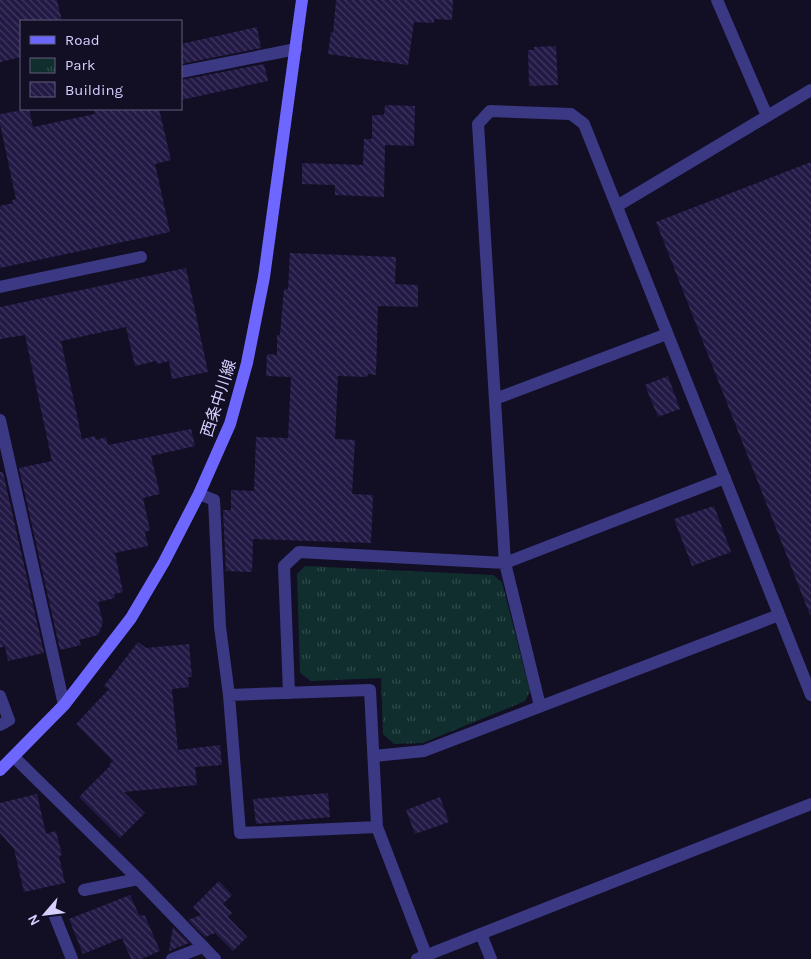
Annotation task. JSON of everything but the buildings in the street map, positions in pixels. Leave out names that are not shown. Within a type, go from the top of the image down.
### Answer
[{"type":"main road","name":"西条中川線","points":[[0,770],[64,705],[131,618],[164,562],[199,494],[230,424],[247,363],[264,277],[302,0]]},
{"type":"street","points":[[717,0],[767,116]]},
{"type":"street","points":[[182,72],[296,49]]},
{"type":"street","points":[[616,206],[811,90]]},
{"type":"street","points":[[540,706],[505,563],[478,124],[490,111],[571,114],[584,124],[811,695]]},
{"type":"street","points":[[0,287],[141,257]]},
{"type":"street","points":[[495,399],[667,334]]},
{"type":"street","points":[[0,420],[64,705]]},
{"type":"street","points":[[289,693],[284,566],[299,552],[505,563],[725,478]]},
{"type":"street","points":[[199,494],[214,500],[220,627],[229,695],[240,833],[377,827]]},
{"type":"street","points":[[374,756],[424,751],[779,615]]},
{"type":"street","points":[[229,695],[370,690],[377,827],[422,957],[811,804]]},
{"type":"street","points":[[0,696],[9,720],[0,725]]},
{"type":"street","points":[[14,757],[138,879],[215,959]]},
{"type":"street","points":[[84,890],[138,879]]},
{"type":"street","points":[[54,914],[72,959]]},
{"type":"street","points":[[481,934],[491,959]]},
{"type":"street","points":[[172,959],[203,947]]},
{"type":"green space","points":[[305,566],[493,575],[502,582],[530,691],[525,701],[423,743],[394,744],[383,734],[381,678],[311,681],[300,673],[297,574]]}]
